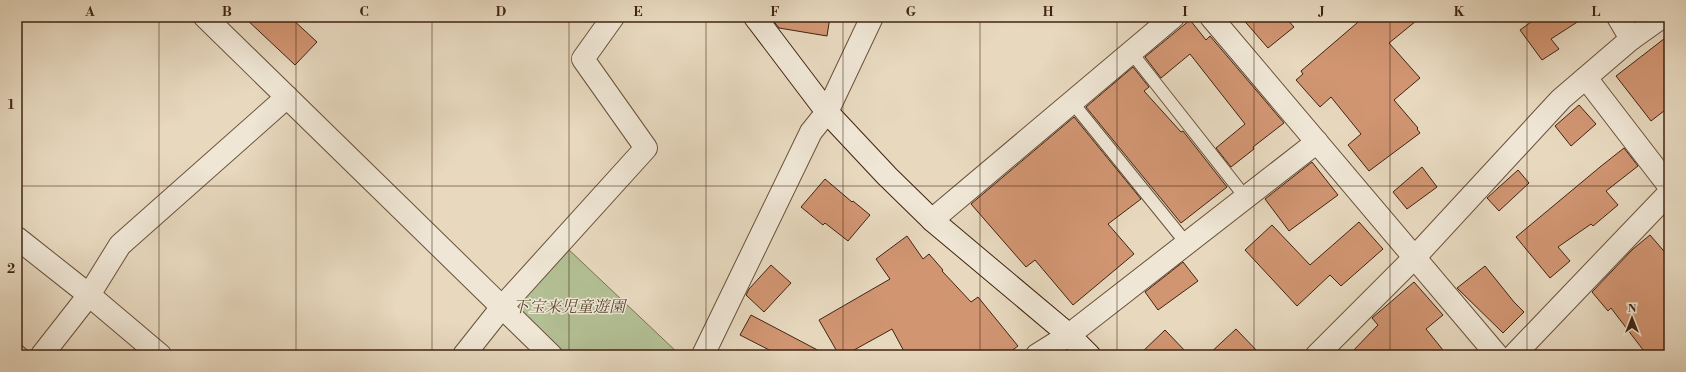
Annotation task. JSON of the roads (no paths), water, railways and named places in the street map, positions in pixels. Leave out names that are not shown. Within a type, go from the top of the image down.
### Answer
[{"type":"street","points":[[205,17],[550,355]]},
{"type":"street","points":[[464,355],[502,307],[646,148],[582,59],[613,17]]},
{"type":"street","points":[[755,17],[827,112],[887,176],[932,220],[1069,335],[1089,355]]},
{"type":"street","points":[[703,355],[811,132],[827,112],[872,17]]},
{"type":"street","points":[[932,220],[1173,17]]},
{"type":"street","points":[[1211,17],[1497,355]]},
{"type":"street","points":[[1618,17],[1631,40]]},
{"type":"street","points":[[1317,355],[1415,258],[1561,99],[1631,40],[1662,17]]},
{"type":"street","points":[[1586,78],[1669,186]]},
{"type":"street","points":[[42,355],[89,295],[120,245],[287,97]]},
{"type":"street","points":[[1037,355],[1069,335],[1317,142]]},
{"type":"street","points":[[1514,355],[1669,193]]},
{"type":"street","points":[[17,238],[89,295],[160,355]]},
{"type":"lane","points":[[1131,52],[1246,198]]},
{"type":"lane","points":[[1072,102],[1187,244]]},
{"type":"lane","points":[[17,350],[23,355]]},
{"type":"park label","name":"下宝来児童遊園","points":[[569,306]]}]
